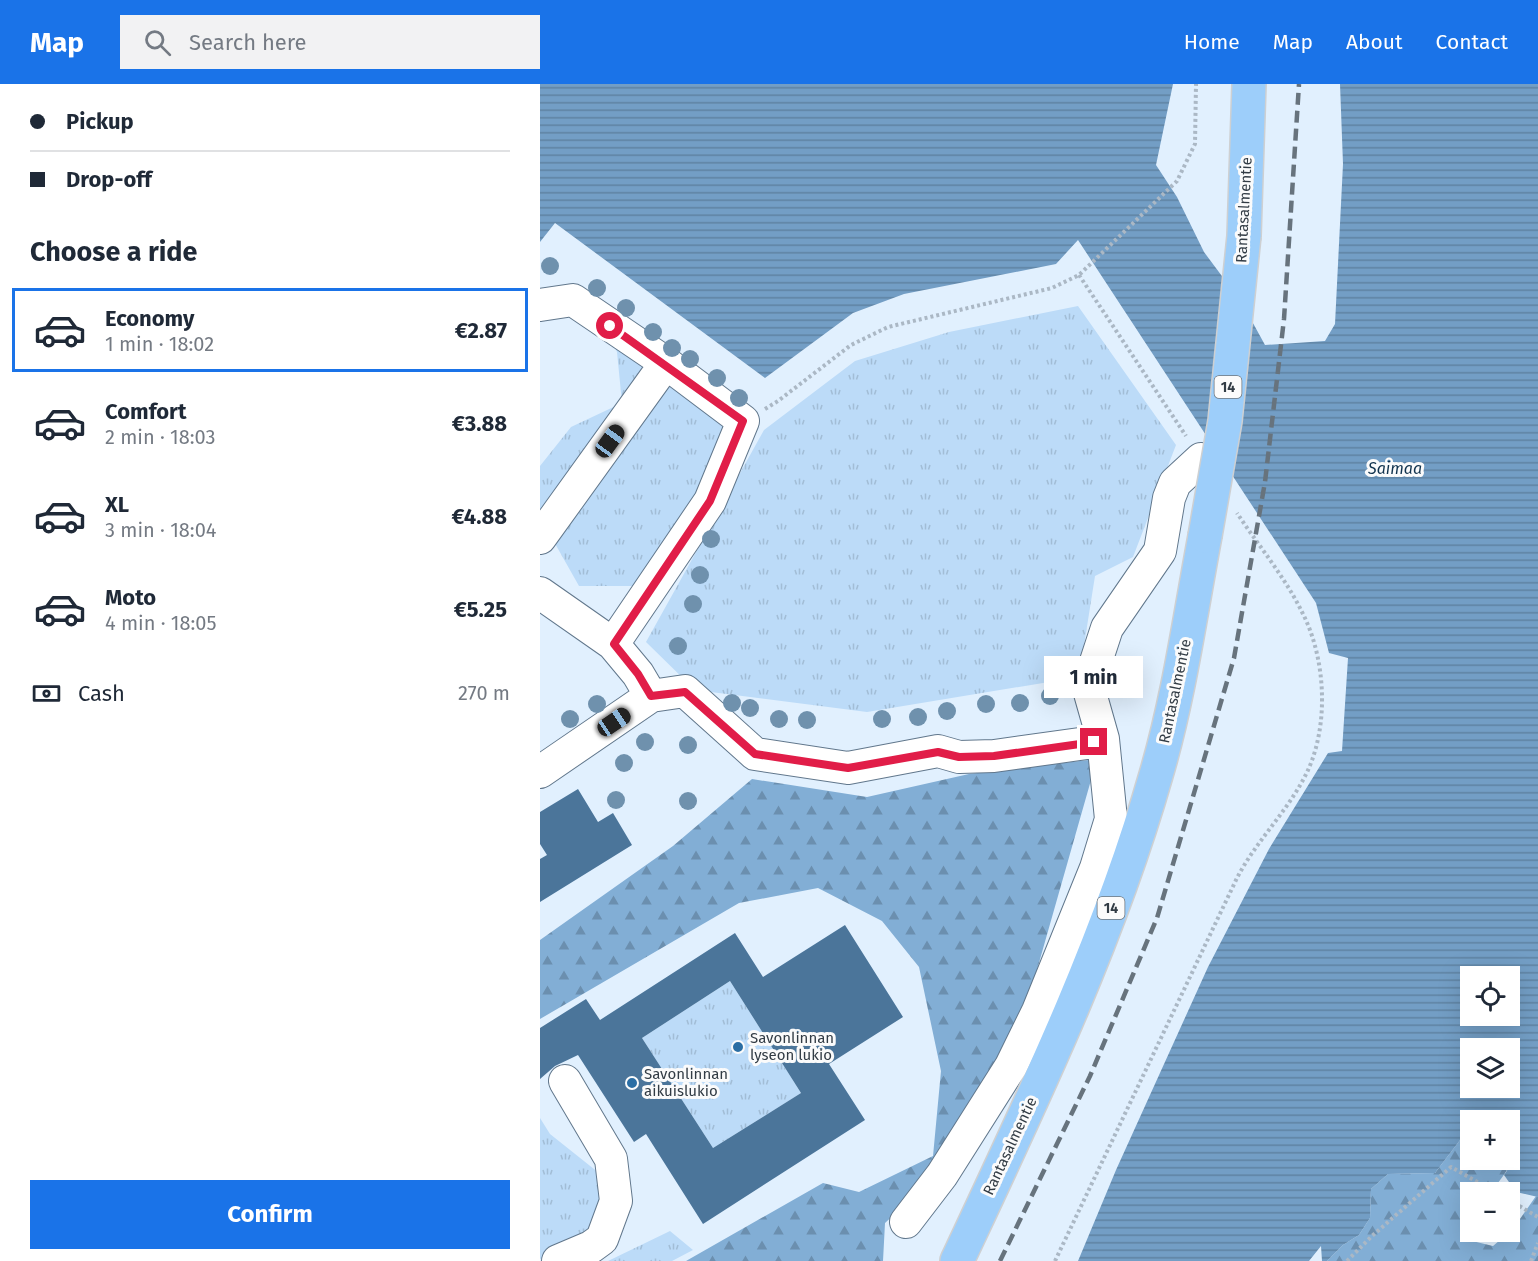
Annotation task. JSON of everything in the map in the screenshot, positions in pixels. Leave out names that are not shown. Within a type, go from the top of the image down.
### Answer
[{"type":"highway","name":"Rantasalmentie","points":[[957,1261],[1028,1111],[1119,888],[1156,775],[1169,725],[1225,421],[1244,237],[1249,84]]},
{"type":"street","points":[[540,304],[573,300],[666,363],[743,421],[710,501],[614,644]]},
{"type":"street","points":[[540,538],[666,363]]},
{"type":"street","points":[[906,1222],[942,1175],[1011,1066],[1038,1011],[1096,868],[1111,819],[1103,739],[1088,686],[1107,628],[1160,551],[1175,483],[1201,459]]},
{"type":"street","points":[[540,593],[614,644],[638,674],[651,696]]},
{"type":"street","points":[[540,772],[651,696],[685,692],[755,754],[848,768],[938,752],[959,757],[994,756],[1094,742]]},
{"type":"street","points":[[558,1261],[591,1247],[602,1239],[616,1202],[611,1159],[565,1081]]},
{"type":"path","points":[[743,421],[778,401],[851,345],[888,327],[1052,288],[1079,275],[1177,181],[1195,144],[1196,84]]},
{"type":"path","points":[[1079,275],[1201,459]]},
{"type":"path","points":[[1055,1261],[1246,860],[1304,780],[1316,749],[1321,720],[1321,681],[1315,648],[1303,612],[1233,507]]},
{"type":"path","points":[[1347,1261],[1451,1167],[1477,1182]]},
{"type":"path","points":[[1520,1206],[1538,1217]]},
{"type":"path","points":[[1531,1261],[1538,1243]]},
{"type":"green space","points":[[593,300],[725,390],[724,443],[690,516],[642,586],[579,586],[540,517],[540,466],[571,427],[622,403],[617,352]]},
{"type":"green space","points":[[1078,306],[1176,445],[1133,557],[1095,576],[1079,677],[867,712],[695,690],[646,642],[764,430],[855,361],[949,332]]},
{"type":"green space","points":[[1097,759],[1021,1026],[929,1182],[885,1223],[883,1261],[686,1261],[823,1183],[859,1192],[933,1156],[941,1071],[919,967],[882,921],[818,888],[739,903],[540,1019],[540,940],[673,846],[752,779],[867,797],[969,774]]},
{"type":"green space","points":[[730,981],[801,1093],[713,1148],[642,1038]]},
{"type":"green space","points":[[540,1118],[550,1134],[604,1177],[607,1199],[593,1237],[540,1259]]},
{"type":"green space","points":[[1460,1140],[1460,1170],[1507,1170],[1499,1182],[1460,1182],[1460,1242],[1476,1242],[1493,1246],[1498,1242],[1520,1242],[1520,1219],[1536,1196],[1538,1197],[1538,1261],[1327,1261],[1343,1245],[1359,1235],[1370,1218],[1371,1189],[1388,1174],[1435,1173]]},
{"type":"green space","points":[[670,1231],[693,1250],[672,1261],[608,1261]]},
{"type":"water","name":"Saimaa","points":[[540,84],[1173,84],[1156,165],[1177,197],[1204,252],[1242,303],[1265,345],[1325,341],[1335,324],[1343,164],[1340,84],[1538,84],[1538,1197],[1520,1193],[1520,1182],[1509,1182],[1504,1175],[1508,1170],[1520,1170],[1520,1110],[1460,1110],[1460,1140],[1435,1173],[1388,1174],[1371,1189],[1370,1218],[1359,1235],[1343,1245],[1327,1261],[1322,1261],[1321,1246],[1309,1261],[1078,1261],[1116,1170],[1208,967],[1269,849],[1328,753],[1342,751],[1348,658],[1329,653],[1316,603],[1078,240],[1056,264],[904,294],[853,313],[765,378],[555,223],[540,242]]},
{"type":"building","points":[[578,789],[598,822],[613,813],[632,845],[540,902],[540,859],[547,855],[540,844],[540,812]]},
{"type":"building","points":[[845,925],[903,1017],[829,1064],[865,1120],[703,1224],[646,1134],[634,1142],[578,1055],[555,1066],[540,1079],[540,1028],[586,999],[600,1020],[735,933],[763,977]],"holes":[[[730,981],[801,1093],[713,1148],[642,1038]]]},
{"type":"railway","points":[[1000,1261],[1090,1076],[1157,918],[1234,658],[1265,482],[1284,319],[1299,84]]},
{"type":"place","name":"Savonlinnan lyseon lukio","points":[[738,1047]]},
{"type":"place","name":"Savonlinnan aikuislukio","points":[[632,1083]]},
{"type":"route","points":[[610,326],[666,363],[743,421],[710,501],[614,644],[638,674],[651,696],[685,692],[755,754],[848,768],[938,752],[959,757],[994,756],[1094,742]]}]
